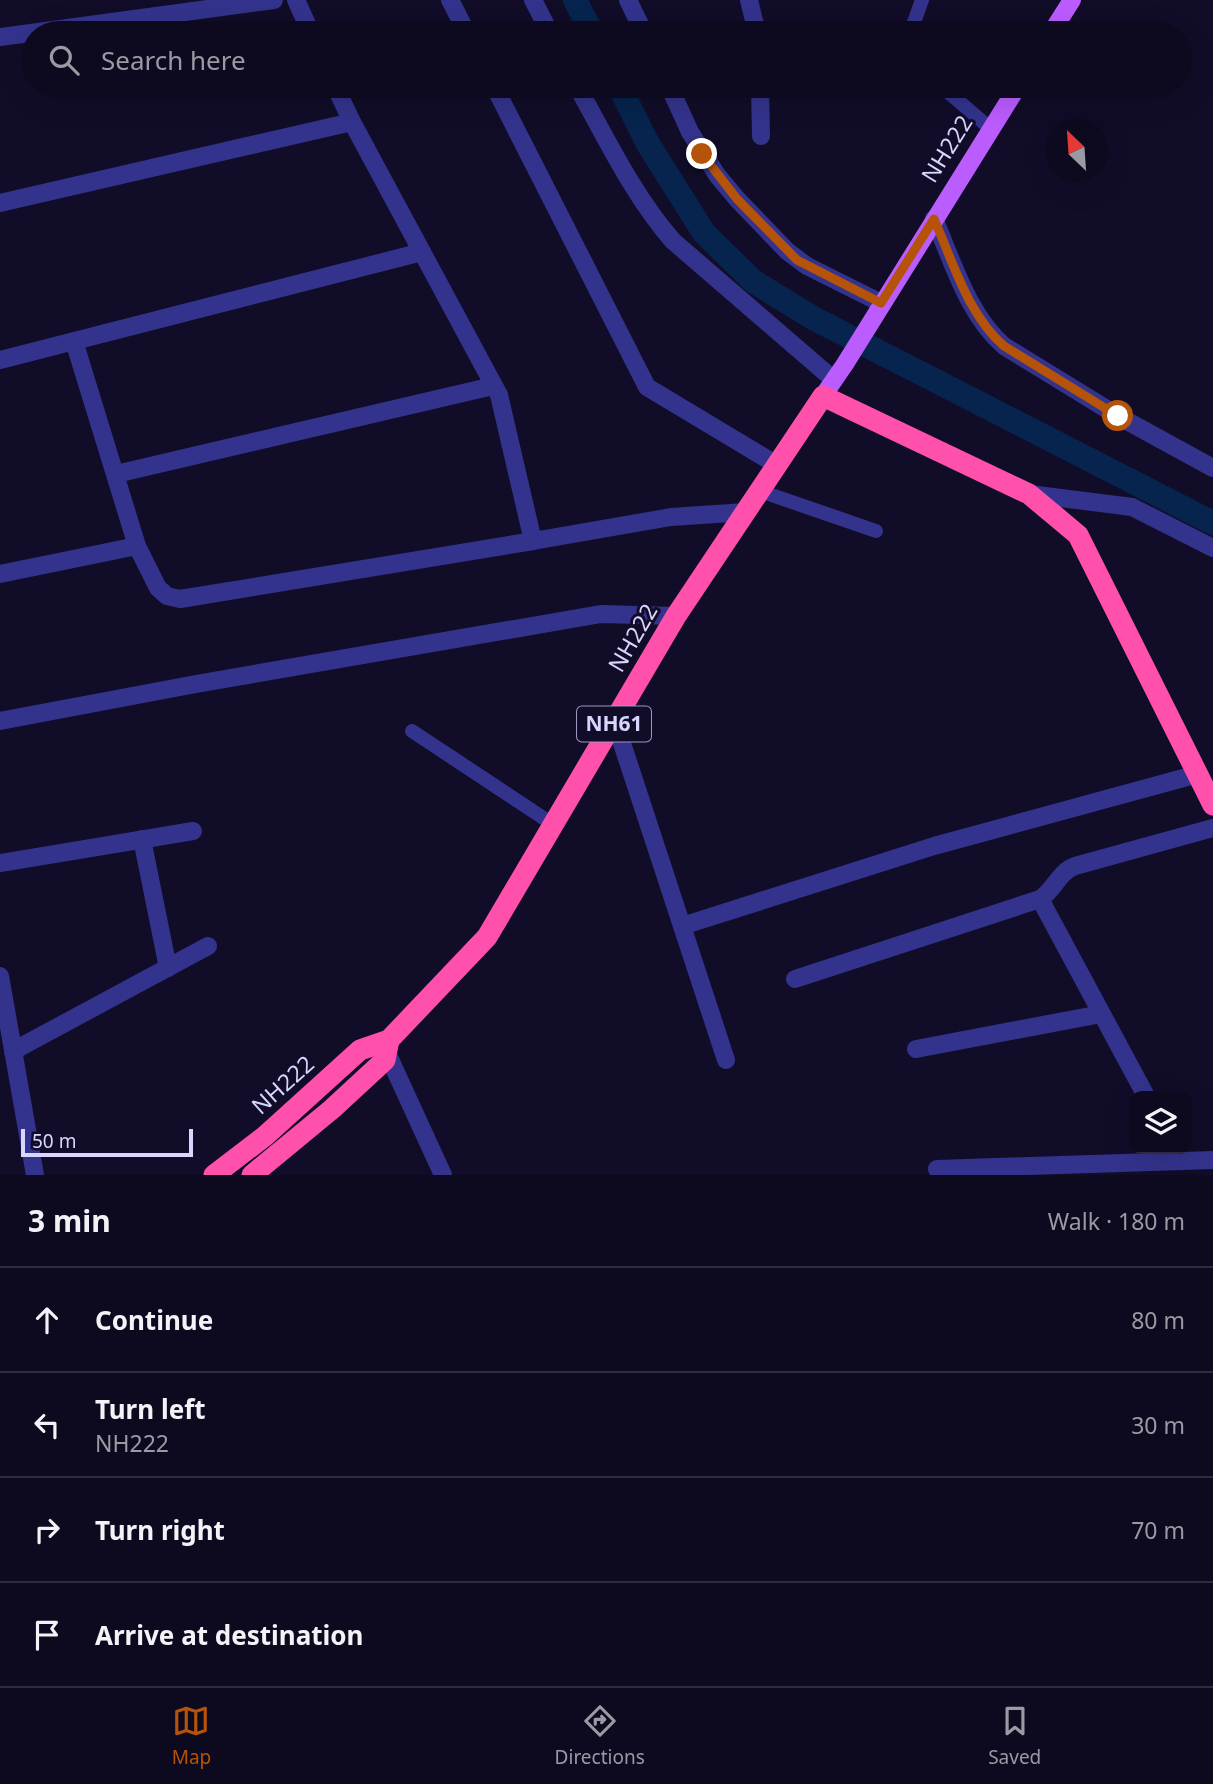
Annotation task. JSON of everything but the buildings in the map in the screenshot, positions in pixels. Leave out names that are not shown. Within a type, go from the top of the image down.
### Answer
[{"type":"highway","name":"NH222","points":[[252,1175],[332,1109],[487,937],[676,617],[829,388]]},
{"type":"highway","points":[[829,388],[1029,494],[1078,534],[1213,805]]},
{"type":"highway","name":"NH222","points":[[214,1175],[265,1136],[360,1050],[388,1048]]},
{"type":"main road","points":[[1059,21],[1072,0]]},
{"type":"main road","name":"NH222","points":[[829,388],[1010,98]]},
{"type":"street","points":[[118,21],[274,0]]},
{"type":"street","points":[[296,0],[306,21]]},
{"type":"street","points":[[450,0],[461,21]]},
{"type":"street","points":[[533,0],[544,21]]},
{"type":"street","points":[[628,0],[638,21]]},
{"type":"street","points":[[749,0],[754,21]]},
{"type":"street","points":[[0,37],[21,34]]},
{"type":"street","points":[[341,98],[499,394],[533,541]]},
{"type":"street","points":[[500,98],[648,387],[777,465]]},
{"type":"street","points":[[583,98],[656,222],[829,388]]},
{"type":"street","points":[[674,98],[690,132],[717,175],[779,243],[807,266],[879,307]]},
{"type":"street","points":[[760,98],[761,136]]},
{"type":"street","points":[[0,203],[352,122]]},
{"type":"street","points":[[934,219],[974,308],[992,335],[1004,346],[1118,416],[1213,468]]},
{"type":"street","points":[[0,360],[422,252]]},
{"type":"street","points":[[74,341],[137,546],[158,588],[167,596],[180,599],[671,517],[746,512]]},
{"type":"street","points":[[116,474],[493,386]]},
{"type":"street","points":[[1029,494],[1132,507],[1213,548]]},
{"type":"street","points":[[0,574],[137,546]]},
{"type":"street","points":[[0,721],[601,614],[676,617]]},
{"type":"street","points":[[615,722],[726,1060]]},
{"type":"street","points":[[682,926],[934,846],[1198,774]]},
{"type":"street","points":[[795,979],[1040,899],[1074,866],[1213,828]]},
{"type":"street","points":[[0,863],[194,831]]},
{"type":"street","points":[[142,839],[168,968]]},
{"type":"street","points":[[1040,899],[1143,1091]]},
{"type":"street","points":[[13,1051],[208,946]]},
{"type":"street","points":[[0,976],[35,1175]]},
{"type":"street","points":[[916,1049],[1101,1014]]},
{"type":"street","points":[[388,1048],[443,1175]]},
{"type":"street","points":[[937,1168],[1178,1155],[1213,1160]]},
{"type":"lane","points":[[914,21],[922,0]]},
{"type":"lane","points":[[954,98],[990,130]]},
{"type":"lane","points":[[760,491],[876,531]]},
{"type":"lane","points":[[412,732],[554,825]]},
{"type":"waterway","points":[[575,0],[586,21]]},
{"type":"waterway","points":[[625,98],[648,144],[704,233],[753,281],[813,318],[1213,523]]},
{"type":"route","points":[[702,154],[737,199],[797,260],[881,303],[934,219],[974,308],[992,335],[1004,346],[1118,416]]}]
